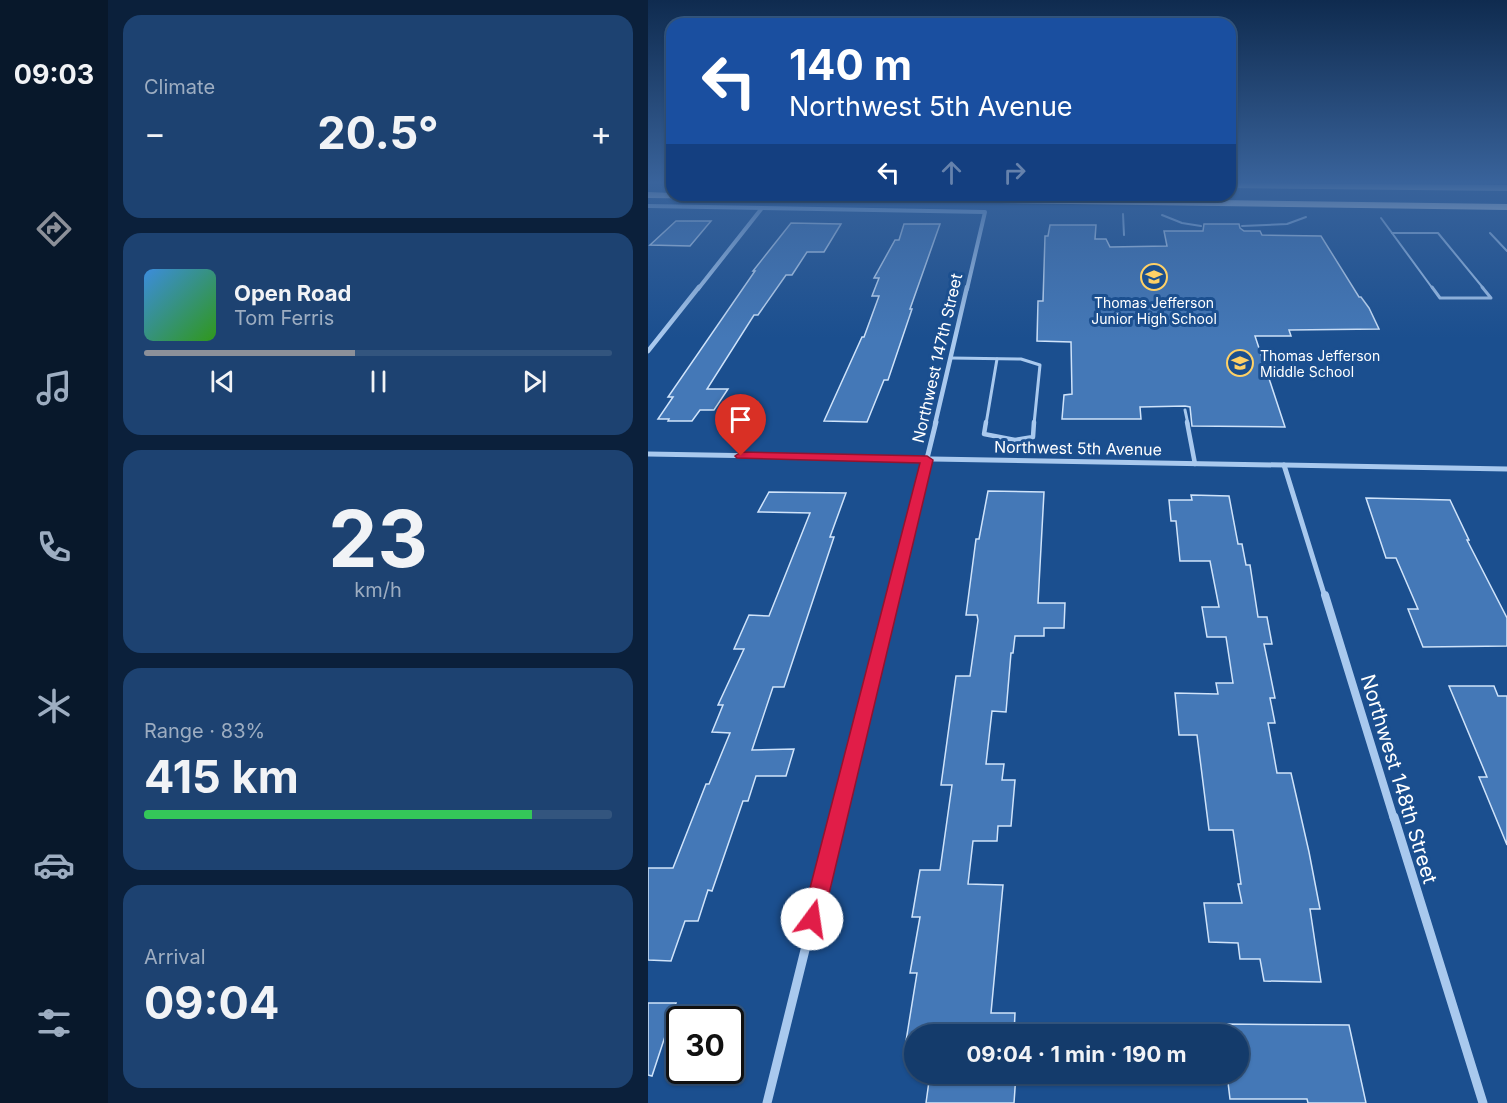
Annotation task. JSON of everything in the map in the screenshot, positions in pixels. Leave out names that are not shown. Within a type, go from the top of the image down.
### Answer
[{"type":"street","points":[[648,351],[741,234]]},
{"type":"street","name":"Northwest 147th Street","points":[[767,1103],[927,460],[980,234]]},
{"type":"street","name":"Northwest 5th Avenue","points":[[648,454],[1507,469]]},
{"type":"street","name":"Northwest 148th Street","points":[[1284,465],[1482,1103]]},
{"type":"lane","points":[[1393,234],[1440,298],[1491,298],[1439,234]]},
{"type":"lane","points":[[1491,234],[1507,251]]},
{"type":"lane","points":[[1501,245],[1507,245]]},
{"type":"lane","points":[[951,358],[1022,358],[1040,365],[1033,437],[1015,440],[984,434],[997,359]]},
{"type":"lane","points":[[1185,410],[1195,464]]},
{"type":"building","points":[[661,234],[700,234],[690,246],[650,245]]},
{"type":"building","points":[[782,234],[835,234],[824,252],[807,252],[792,275],[786,275],[758,315],[754,315],[707,389],[728,389],[714,410],[700,410],[692,421],[658,419],[673,397],[668,397],[755,271],[753,271]]},
{"type":"building","points":[[901,234],[936,234],[888,380],[884,380],[867,422],[824,421],[862,337],[864,337],[879,296],[872,296],[879,278],[874,278],[895,240],[899,240]]},
{"type":"building","points":[[1095,234],[1095,239],[1106,239],[1110,247],[1167,246],[1165,234],[1321,236],[1359,297],[1369,308],[1379,329],[1289,330],[1291,336],[1255,336],[1285,427],[1192,426],[1190,407],[1185,406],[1140,407],[1141,419],[1062,419],[1064,395],[1072,394],[1071,342],[1037,341],[1038,301],[1043,301],[1045,236]]},
{"type":"building","points":[[988,491],[1044,492],[1038,603],[1065,603],[1064,628],[1044,628],[1044,636],[1015,636],[1013,653],[1011,653],[1006,712],[992,711],[986,764],[1004,764],[1002,780],[1015,780],[1011,826],[998,826],[997,841],[973,841],[968,884],[1003,885],[991,1013],[1015,1013],[1014,1024],[909,1024],[917,973],[910,973],[920,917],[912,917],[920,870],[940,870],[952,785],[941,785],[956,676],[970,676],[978,620],[977,615],[966,615],[976,539],[979,539]]},
{"type":"building","points":[[769,492],[846,493],[830,537],[834,537],[784,687],[773,687],[752,750],[794,749],[786,776],[756,776],[748,801],[743,801],[712,891],[708,890],[698,921],[685,921],[671,961],[648,960],[648,868],[673,868],[706,784],[709,784],[730,733],[712,732],[723,705],[718,705],[744,649],[734,649],[749,615],[769,616],[810,513],[758,512]]},
{"type":"building","points":[[1191,495],[1229,496],[1238,544],[1242,544],[1246,565],[1250,565],[1258,617],[1267,617],[1272,644],[1264,644],[1275,698],[1270,698],[1275,723],[1268,723],[1277,773],[1291,773],[1309,852],[1320,909],[1310,909],[1321,982],[1264,981],[1260,959],[1240,959],[1238,943],[1209,942],[1204,903],[1242,903],[1233,830],[1209,830],[1197,735],[1179,735],[1175,693],[1218,694],[1216,683],[1233,683],[1226,637],[1207,637],[1202,607],[1219,607],[1210,561],[1180,561],[1176,521],[1171,521],[1169,500],[1192,500]]},
{"type":"building","points":[[1366,498],[1450,500],[1469,540],[1467,540],[1507,618],[1507,646],[1423,647],[1408,609],[1418,609],[1396,558],[1386,558]]},
{"type":"building","points":[[1449,686],[1494,686],[1498,696],[1507,696],[1507,845],[1479,777],[1487,777]]},
{"type":"building","points":[[648,1003],[676,1003],[675,1006],[666,1006],[666,1033],[652,1076],[648,1075]]},
{"type":"building","points":[[1249,1024],[1349,1025],[1366,1103],[1308,1103],[1307,1099],[1230,1099],[1228,1084],[1249,1084]]},
{"type":"building","points":[[929,1084],[1015,1084],[1014,1103],[926,1103]]},
{"type":"place","name":"Thomas Jefferson Junior High School","points":[[1154,277]]},
{"type":"place","name":"Thomas Jefferson Middle School","points":[[1240,363]]},
{"type":"route","points":[[741,456],[927,460],[812,919]]}]
